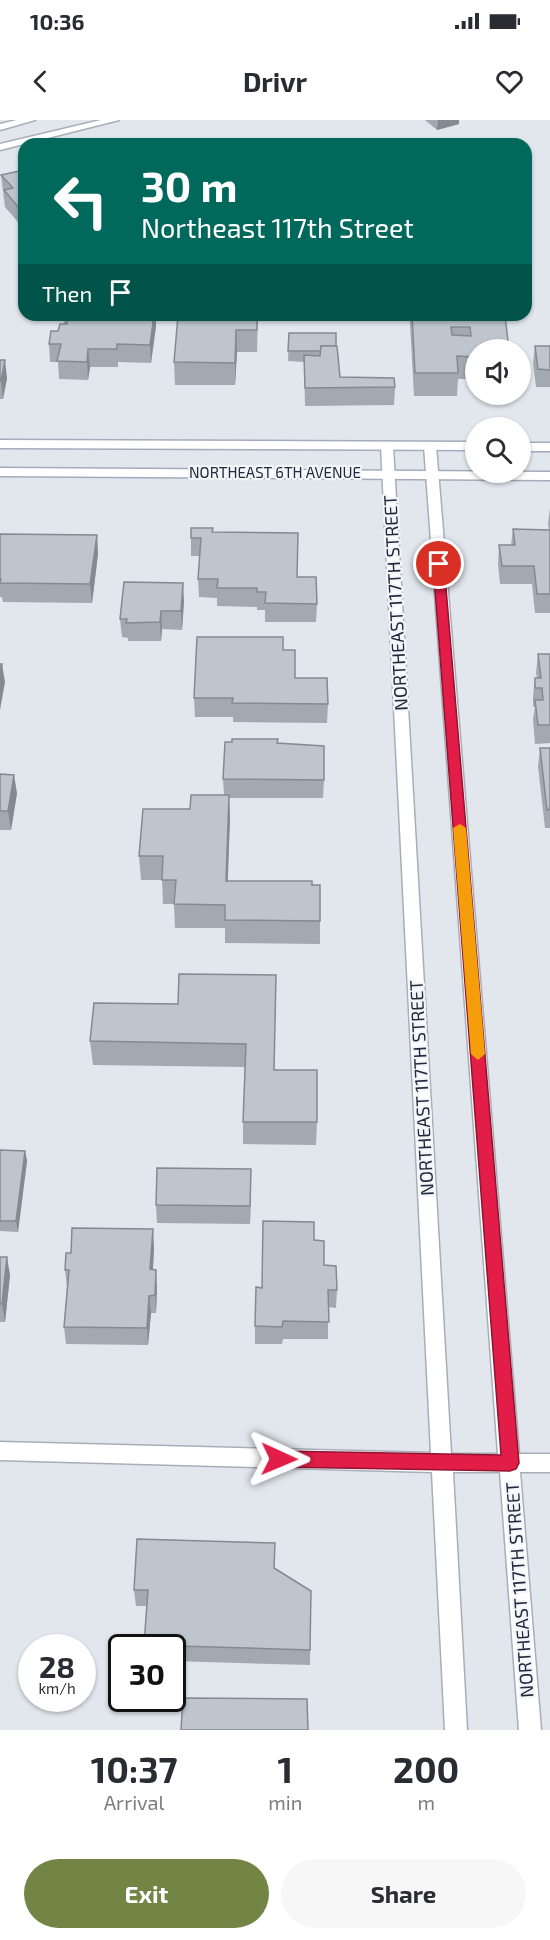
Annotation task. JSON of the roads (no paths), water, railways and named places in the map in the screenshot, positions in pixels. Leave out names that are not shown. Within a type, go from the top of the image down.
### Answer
[{"type":"street","points":[[0,127],[30,120]]},
{"type":"street","points":[[38,138],[114,120]]},
{"type":"street","points":[[0,147],[18,143]]},
{"type":"street","name":"NORTHEAST 6TH AVENUE","points":[[0,444],[465,446]]},
{"type":"street","name":"NORTHEAST 117TH STREET","points":[[387,446],[456,1730]]},
{"type":"street","name":"NORTHEAST 117TH STREET","points":[[430,446],[530,1730]]},
{"type":"street","points":[[531,447],[550,447]]},
{"type":"street","name":"NORTHEAST 6TH AVENUE","points":[[0,472],[550,476]]},
{"type":"street","points":[[0,1451],[442,1463],[550,1463]]}]
